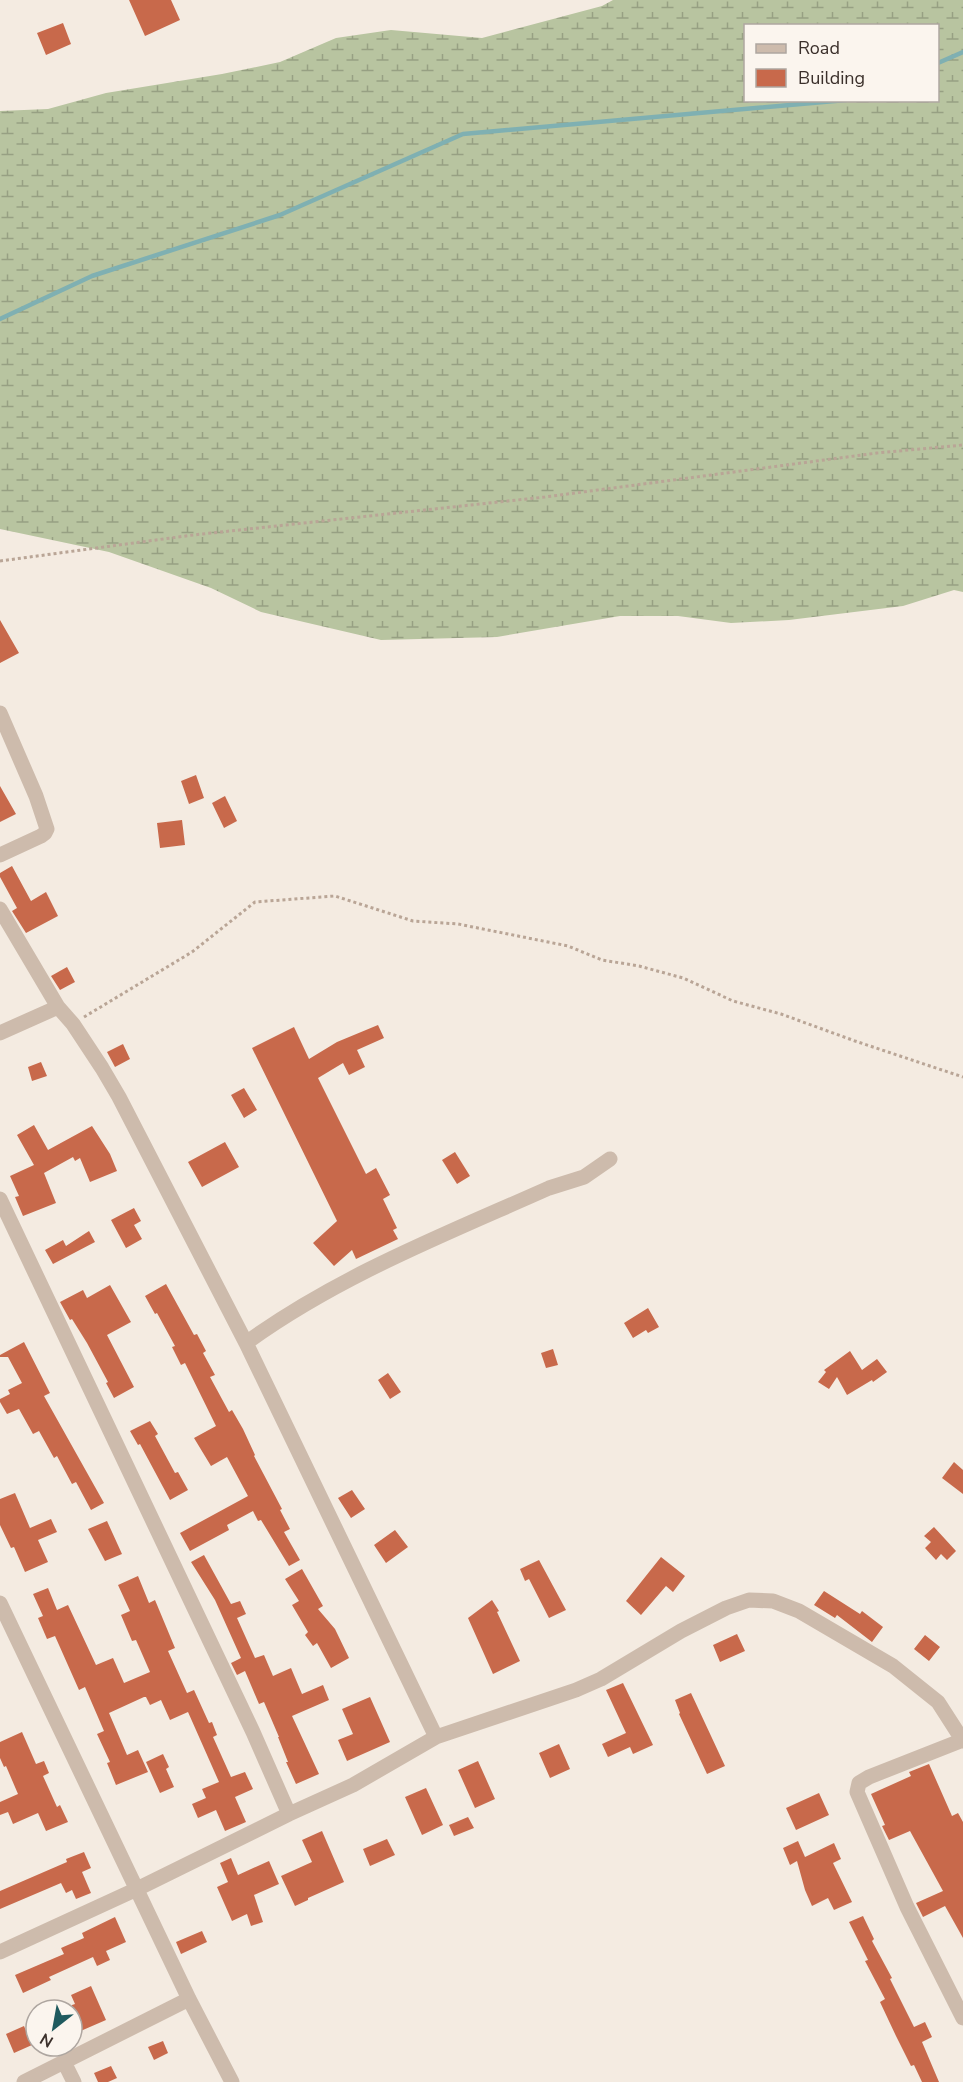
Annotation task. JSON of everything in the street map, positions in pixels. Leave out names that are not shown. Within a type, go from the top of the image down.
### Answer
[{"type":"street","points":[[0,713],[36,796],[47,829],[41,836],[0,855]]},
{"type":"street","points":[[0,909],[58,1007],[73,1024],[119,1097],[246,1343],[436,1737]]},
{"type":"street","points":[[0,1033],[58,1007]]},
{"type":"street","points":[[246,1343],[278,1320],[340,1284],[549,1188],[584,1177],[610,1159]]},
{"type":"street","points":[[0,1199],[253,1732],[289,1814]]},
{"type":"street","points":[[0,1952],[353,1785],[436,1737],[593,1682],[726,1608],[749,1600],[773,1601],[799,1611],[893,1666],[938,1702],[963,1740],[869,1777],[859,1783],[856,1792],[908,1907],[963,2018]]},
{"type":"street","points":[[0,1603],[189,1999],[232,2082]]},
{"type":"street","points":[[24,2082],[189,1999]]},
{"type":"street","points":[[64,2062],[74,2082]]},
{"type":"path","points":[[0,561],[193,535],[545,496],[877,453],[963,446]]},
{"type":"path","points":[[73,1024],[192,952],[255,902],[335,896],[413,921],[458,924],[568,946],[602,960],[639,966],[683,978],[733,1001],[781,1014],[963,1077]]},
{"type":"green space","points":[[613,0],[963,0],[963,592],[954,590],[903,606],[789,620],[731,623],[678,616],[620,616],[497,637],[381,640],[261,612],[211,588],[109,552],[0,529],[0,111],[48,109],[106,93],[280,62],[336,38],[391,30],[482,38],[602,6]]},
{"type":"building","points":[[129,0],[171,0],[180,20],[145,36]]},
{"type":"building","points":[[63,23],[71,44],[46,55],[37,33]]},
{"type":"building","points":[[0,620],[19,653],[0,663]]},
{"type":"building","points":[[196,775],[204,798],[189,804],[181,781]]},
{"type":"building","points":[[0,786],[16,814],[0,822]]},
{"type":"building","points":[[225,796],[237,821],[224,828],[212,803]]},
{"type":"building","points":[[182,820],[185,845],[160,848],[157,823]]},
{"type":"building","points":[[12,866],[31,901],[46,892],[58,916],[26,933],[12,911],[17,908],[0,877],[0,873]]},
{"type":"building","points":[[67,967],[75,982],[60,990],[51,976]]},
{"type":"building","points":[[378,1025],[384,1038],[357,1050],[365,1067],[349,1075],[343,1063],[318,1078],[366,1174],[376,1168],[390,1195],[383,1199],[397,1228],[393,1230],[398,1239],[356,1259],[352,1250],[334,1266],[313,1243],[337,1221],[252,1048],[294,1027],[309,1059],[337,1042]]},
{"type":"building","points":[[123,1044],[130,1059],[115,1067],[107,1052]]},
{"type":"building","points":[[41,1062],[47,1076],[32,1081],[28,1067]]},
{"type":"building","points":[[244,1088],[257,1110],[244,1118],[231,1095]]},
{"type":"building","points":[[34,1125],[48,1150],[92,1126],[110,1154],[117,1171],[90,1182],[80,1158],[75,1161],[73,1157],[44,1173],[56,1203],[23,1216],[15,1197],[19,1196],[10,1176],[34,1165],[17,1135]]},
{"type":"building","points":[[225,1142],[239,1167],[202,1187],[188,1162]]},
{"type":"building","points":[[455,1152],[470,1176],[457,1184],[442,1160]]},
{"type":"building","points":[[134,1208],[141,1221],[134,1225],[142,1239],[126,1248],[111,1220]]},
{"type":"building","points":[[89,1231],[95,1242],[53,1264],[45,1250],[63,1240],[66,1246]]},
{"type":"building","points":[[166,1284],[194,1335],[197,1334],[206,1351],[203,1353],[215,1375],[210,1377],[229,1412],[232,1410],[243,1429],[254,1456],[282,1509],[280,1510],[290,1529],[284,1532],[300,1560],[289,1566],[253,1511],[227,1525],[229,1530],[190,1551],[180,1533],[248,1496],[227,1457],[211,1466],[194,1438],[216,1426],[185,1363],[181,1365],[172,1347],[175,1346],[145,1296]]},
{"type":"building","points":[[110,1285],[131,1322],[107,1335],[134,1387],[114,1398],[87,1343],[60,1302],[83,1290],[87,1298]]},
{"type":"building","points":[[648,1308],[659,1327],[648,1333],[646,1330],[633,1338],[624,1323]]},
{"type":"building","points":[[24,1342],[50,1393],[44,1396],[104,1503],[91,1510],[76,1482],[72,1484],[57,1456],[54,1458],[39,1431],[33,1434],[19,1409],[7,1414],[0,1402],[0,1399],[10,1394],[8,1390],[22,1383],[8,1357],[0,1357],[0,1355]]},
{"type":"building","points":[[553,1349],[558,1365],[546,1368],[541,1353]]},
{"type":"building","points":[[850,1351],[862,1370],[877,1359],[887,1372],[847,1395],[837,1377],[829,1389],[818,1382],[826,1372],[824,1370]]},
{"type":"building","points":[[388,1373],[401,1392],[390,1399],[378,1380]]},
{"type":"building","points":[[150,1421],[158,1434],[155,1436],[175,1473],[178,1472],[188,1490],[170,1500],[140,1444],[138,1445],[130,1431]]},
{"type":"building","points":[[954,1462],[963,1470],[963,1494],[942,1478]]},
{"type":"building","points":[[352,1490],[365,1509],[351,1518],[338,1498]]},
{"type":"building","points":[[15,1493],[30,1528],[51,1519],[57,1532],[38,1540],[48,1562],[25,1572],[14,1547],[11,1548],[0,1525],[0,1499]]},
{"type":"building","points":[[107,1521],[122,1554],[105,1561],[88,1529]]},
{"type":"building","points":[[934,1527],[956,1551],[947,1560],[941,1554],[936,1560],[925,1548],[931,1542],[924,1536]]},
{"type":"building","points":[[395,1530],[408,1547],[386,1563],[374,1545]]},
{"type":"building","points":[[204,1555],[231,1604],[240,1601],[246,1614],[237,1618],[255,1658],[264,1655],[273,1676],[291,1668],[302,1694],[323,1685],[329,1700],[292,1716],[319,1774],[296,1784],[264,1702],[259,1704],[245,1671],[237,1675],[231,1663],[241,1658],[215,1600],[191,1562]]},
{"type":"building","points":[[661,1557],[685,1576],[673,1592],[666,1586],[641,1615],[626,1601]]},
{"type":"building","points":[[539,1560],[566,1610],[549,1618],[529,1579],[525,1581],[520,1569]]},
{"type":"building","points":[[302,1569],[323,1606],[318,1609],[335,1629],[349,1658],[331,1668],[317,1643],[313,1646],[305,1635],[308,1632],[292,1605],[299,1601],[285,1579]]},
{"type":"building","points":[[138,1576],[149,1603],[155,1600],[175,1648],[168,1651],[187,1693],[194,1690],[209,1723],[212,1722],[217,1735],[213,1737],[231,1777],[245,1772],[253,1789],[235,1797],[246,1822],[225,1831],[216,1810],[198,1818],[192,1804],[206,1798],[202,1789],[219,1782],[188,1712],[170,1720],[161,1700],[150,1705],[144,1697],[109,1713],[127,1755],[138,1750],[148,1772],[116,1785],[107,1763],[110,1762],[97,1734],[104,1731],[85,1687],[79,1690],[55,1636],[47,1639],[38,1618],[43,1616],[33,1594],[48,1588],[57,1610],[68,1605],[96,1665],[113,1658],[124,1683],[150,1672],[136,1640],[132,1641],[121,1615],[130,1611],[118,1585]]},
{"type":"building","points":[[824,1591],[860,1614],[862,1611],[883,1627],[872,1642],[837,1615],[835,1618],[814,1605]]},
{"type":"building","points":[[492,1600],[520,1661],[493,1674],[468,1618]]},
{"type":"building","points":[[737,1634],[745,1651],[720,1662],[713,1645]]},
{"type":"building","points":[[925,1635],[940,1647],[929,1661],[914,1649]]},
{"type":"building","points":[[623,1683],[653,1745],[633,1754],[630,1747],[608,1757],[602,1744],[626,1733],[606,1690]]},
{"type":"building","points":[[691,1693],[725,1766],[707,1774],[679,1714],[675,1700]]},
{"type":"building","points":[[370,1697],[390,1742],[347,1761],[338,1740],[353,1734],[342,1709]]},
{"type":"building","points":[[22,1732],[36,1764],[44,1761],[49,1773],[43,1776],[57,1807],[60,1805],[68,1822],[46,1831],[38,1813],[13,1824],[8,1812],[0,1815],[0,1802],[18,1794],[0,1758],[0,1742]]},
{"type":"building","points":[[559,1744],[570,1769],[550,1778],[539,1753]]},
{"type":"building","points":[[163,1754],[169,1767],[166,1769],[174,1787],[160,1793],[146,1762]]},
{"type":"building","points":[[478,1761],[495,1799],[475,1808],[458,1770]]},
{"type":"building","points":[[929,1764],[952,1816],[958,1813],[963,1822],[963,1938],[945,1906],[923,1917],[916,1903],[943,1891],[910,1831],[889,1840],[871,1794],[911,1776],[909,1772]]},
{"type":"building","points":[[426,1788],[443,1825],[422,1835],[405,1797]]},
{"type":"building","points":[[819,1793],[829,1815],[796,1830],[786,1808]]},
{"type":"building","points":[[468,1817],[474,1828],[454,1836],[449,1825]]},
{"type":"building","points":[[322,1831],[344,1882],[295,1906],[281,1876],[312,1862],[302,1840]]},
{"type":"building","points":[[387,1839],[395,1855],[370,1866],[363,1849]]},
{"type":"building","points":[[798,1841],[805,1857],[834,1843],[841,1859],[833,1863],[852,1902],[834,1910],[828,1898],[812,1906],[797,1861],[790,1865],[783,1848]]},
{"type":"building","points":[[84,1852],[91,1868],[82,1872],[91,1893],[76,1899],[72,1890],[66,1893],[61,1883],[0,1909],[0,1891],[67,1862],[66,1859]]},
{"type":"building","points":[[231,1858],[238,1875],[269,1861],[279,1884],[254,1895],[263,1922],[251,1926],[247,1914],[232,1921],[217,1887],[228,1882],[220,1863]]},
{"type":"building","points":[[863,1916],[874,1939],[872,1941],[914,2027],[925,2022],[932,2037],[922,2042],[939,2082],[922,2082],[914,2065],[911,2066],[880,2002],[885,1999],[865,1961],[868,1960],[849,1922]]},
{"type":"building","points":[[115,1917],[126,1942],[106,1951],[110,1960],[97,1966],[93,1957],[49,1977],[51,1980],[23,1993],[15,1975],[64,1954],[61,1948],[84,1938],[82,1933]]},
{"type":"building","points":[[202,1931],[207,1942],[181,1954],[176,1942]]},
{"type":"building","points":[[91,1986],[106,2020],[84,2030],[84,1998],[72,1998],[71,1995]]},
{"type":"building","points":[[24,2026],[24,2049],[14,2053],[6,2034]]},
{"type":"building","points":[[163,2041],[168,2053],[154,2060],[148,2047]]},
{"type":"building","points":[[111,2066],[117,2078],[108,2082],[98,2082],[94,2073]]},
{"type":"waterway","points":[[939,63],[963,52]]},
{"type":"waterway","points":[[0,319],[92,276],[280,215],[463,134],[823,102]]}]
